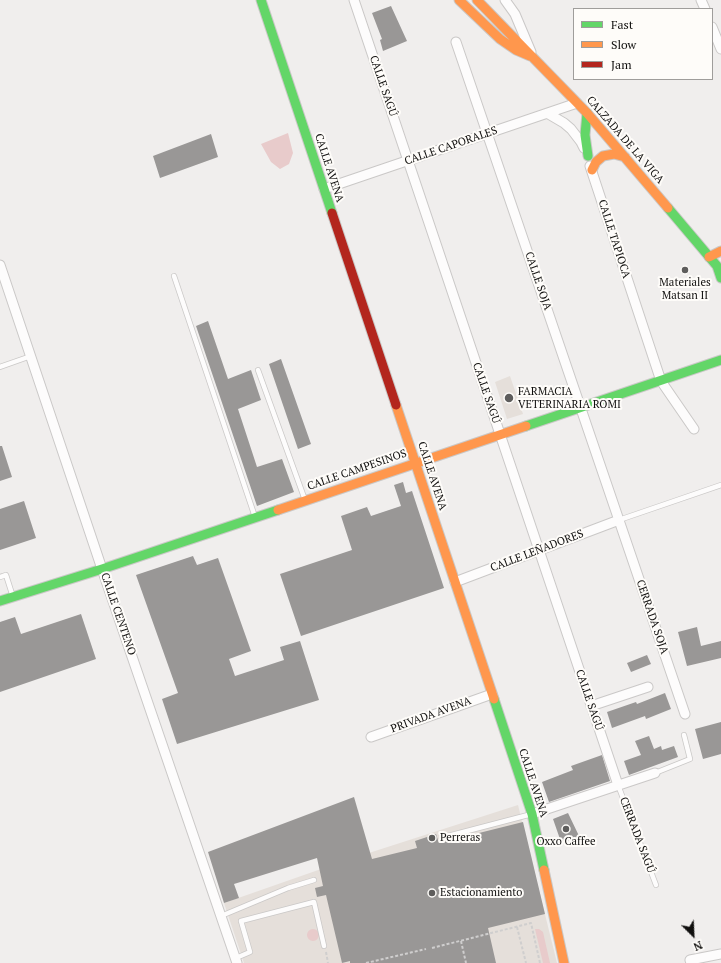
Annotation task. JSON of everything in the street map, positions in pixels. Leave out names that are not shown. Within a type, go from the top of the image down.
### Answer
[{"type":"street","name":"CALLE AVENA","points":[[261,0],[532,814],[564,963]]},
{"type":"street","name":"CALLE SAGÚ","points":[[354,0],[618,786]]},
{"type":"street","points":[[459,0],[504,42],[516,50],[533,57]]},
{"type":"street","name":"CALZADA DE LA VIGA","points":[[476,0],[587,113],[719,267],[721,278]]},
{"type":"street","points":[[505,0],[515,14],[533,57]]},
{"type":"street","points":[[713,29],[721,49]]},
{"type":"street","name":"CALLE SOJA","points":[[456,42],[619,520]]},
{"type":"street","name":"CALLE CAPORALES","points":[[324,189],[577,103]]},
{"type":"street","name":"CALLE TAPIOCA","points":[[547,113],[571,129],[581,142],[588,156],[661,381],[694,429]]},
{"type":"street","points":[[587,113],[585,135],[588,156]]},
{"type":"street","points":[[592,170],[596,162],[603,156],[614,154],[625,157]]},
{"type":"street","points":[[709,257],[721,250]]},
{"type":"street","name":"CALLE CENTENO","points":[[0,265],[236,961]]},
{"type":"street","name":"CALLE CAMPESINOS","points":[[0,601],[102,569],[721,360]]},
{"type":"street","name":"CALLE LEÑADORES","points":[[454,582],[619,520]]},
{"type":"street","name":"CERRADA SOJA","points":[[619,520],[685,714]]},
{"type":"street","points":[[591,706],[648,687]]},
{"type":"street","name":"PRIVADA AVENA","points":[[371,737],[492,694]]},
{"type":"street","points":[[532,814],[655,773]]},
{"type":"street","points":[[690,961],[721,954]]},
{"type":"lane","points":[[174,276],[255,517]]},
{"type":"lane","points":[[0,368],[31,356]]},
{"type":"lane","points":[[258,370],[305,500]]},
{"type":"lane","points":[[619,520],[721,485]]},
{"type":"lane","points":[[0,577],[6,575],[13,597]]},
{"type":"lane","points":[[655,773],[690,759],[684,735]]},
{"type":"lane","name":"CERRADA SAGÚ","points":[[618,786],[656,885]]},
{"type":"lane","points":[[448,836],[532,814]]},
{"type":"lane","points":[[221,916],[288,888],[314,880]]},
{"type":"lane","points":[[236,961],[250,952],[241,921],[314,902],[324,946]]},
{"type":"path","points":[[432,948],[531,923],[540,963]]},
{"type":"path","points":[[517,927],[526,963]]},
{"type":"path","points":[[461,941],[466,963]]},
{"type":"path","points":[[366,963],[426,949]]},
{"type":"shaded area","points":[[288,133],[293,153],[289,164],[280,169],[271,162],[261,144]]},
{"type":"shaded area","name":"FARMACIA VETERINARIA ROMI","points":[[510,376],[523,414],[507,419],[495,382]]},
{"type":"shaded area","points":[[518,805],[557,963],[244,963],[224,903],[344,861]]},
{"type":"shaded area","points":[[311,929],[315,929],[319,935],[315,941],[311,941],[307,937],[307,933]]},
{"type":"shaded area","points":[[535,929],[539,929],[543,932],[550,963],[543,963]]},
{"type":"building","points":[[391,6],[407,41],[383,51],[380,40],[382,39],[372,13]]},
{"type":"building","points":[[211,134],[218,157],[160,178],[153,156]]},
{"type":"building","points":[[208,321],[228,379],[251,370],[261,400],[238,409],[257,467],[282,459],[294,492],[257,506],[196,326]]},
{"type":"building","points":[[281,359],[311,444],[298,449],[269,364]]},
{"type":"building","points":[[0,446],[2,446],[12,477],[0,481]]},
{"type":"building","points":[[403,482],[406,493],[412,491],[444,588],[301,636],[280,574],[352,550],[341,516],[367,507],[371,516],[401,506],[394,485]]},
{"type":"building","points":[[24,501],[36,538],[0,550],[0,509]]},
{"type":"building","points":[[193,556],[197,565],[218,558],[251,651],[229,659],[235,676],[284,660],[280,647],[300,641],[319,700],[177,744],[162,699],[178,693],[136,575]]},
{"type":"building","points":[[81,614],[96,659],[0,692],[0,622],[15,617],[21,634]]},
{"type":"building","points":[[697,627],[701,646],[721,641],[721,658],[687,666],[678,632]]},
{"type":"building","points":[[647,655],[651,664],[631,672],[627,663]]},
{"type":"building","points":[[665,693],[671,709],[646,719],[645,716],[612,728],[607,712],[636,702],[637,704]]},
{"type":"building","points":[[721,722],[721,754],[703,759],[695,729]]},
{"type":"building","points":[[649,736],[654,749],[661,746],[662,750],[674,746],[678,757],[629,775],[624,761],[641,755],[635,741]]},
{"type":"building","points":[[602,755],[610,781],[549,802],[542,782],[573,770],[571,766]]},
{"type":"building","name":"Estacionamiento","points":[[354,797],[372,859],[417,848],[415,841],[436,834],[439,843],[523,822],[545,914],[488,928],[496,963],[350,963],[350,961],[342,963],[326,895],[317,897],[315,888],[323,886],[317,858],[234,884],[239,898],[224,903],[208,852]]},
{"type":"building","name":"Oxxo Caffee","points":[[568,813],[580,838],[561,842],[553,819]]},
{"type":"traffic: fast","points":[[261,0],[332,213]]},
{"type":"traffic: fast","points":[[587,113],[585,135],[588,156]]},
{"type":"traffic: fast","points":[[668,208],[717,266],[721,278]]},
{"type":"traffic: fast","points":[[526,426],[721,360]]},
{"type":"traffic: fast","points":[[0,601],[102,569],[278,510]]},
{"type":"traffic: fast","points":[[494,699],[532,814],[544,870]]},
{"type":"traffic: slow","points":[[459,0],[500,39],[516,50],[530,56]]},
{"type":"traffic: slow","points":[[477,0],[587,113],[668,208]]},
{"type":"traffic: slow","points":[[592,170],[596,162],[603,156],[614,154],[625,157]]},
{"type":"traffic: slow","points":[[709,257],[721,251]]},
{"type":"traffic: slow","points":[[396,405],[494,699]]},
{"type":"traffic: slow","points":[[278,510],[526,426]]},
{"type":"traffic: slow","points":[[544,870],[564,963]]},
{"type":"traffic: jam","points":[[332,213],[396,405]]},
{"type":"place","name":"Materiales Matsan II","points":[[685,270]]},
{"type":"place","name":"FARMACIA VETERINARIA ROMI","points":[[509,398]]},
{"type":"place","name":"Oxxo Caffee","points":[[566,829]]},
{"type":"place","name":"Perreras","points":[[432,838]]},
{"type":"place","name":"Estacionamiento","points":[[432,893]]}]
